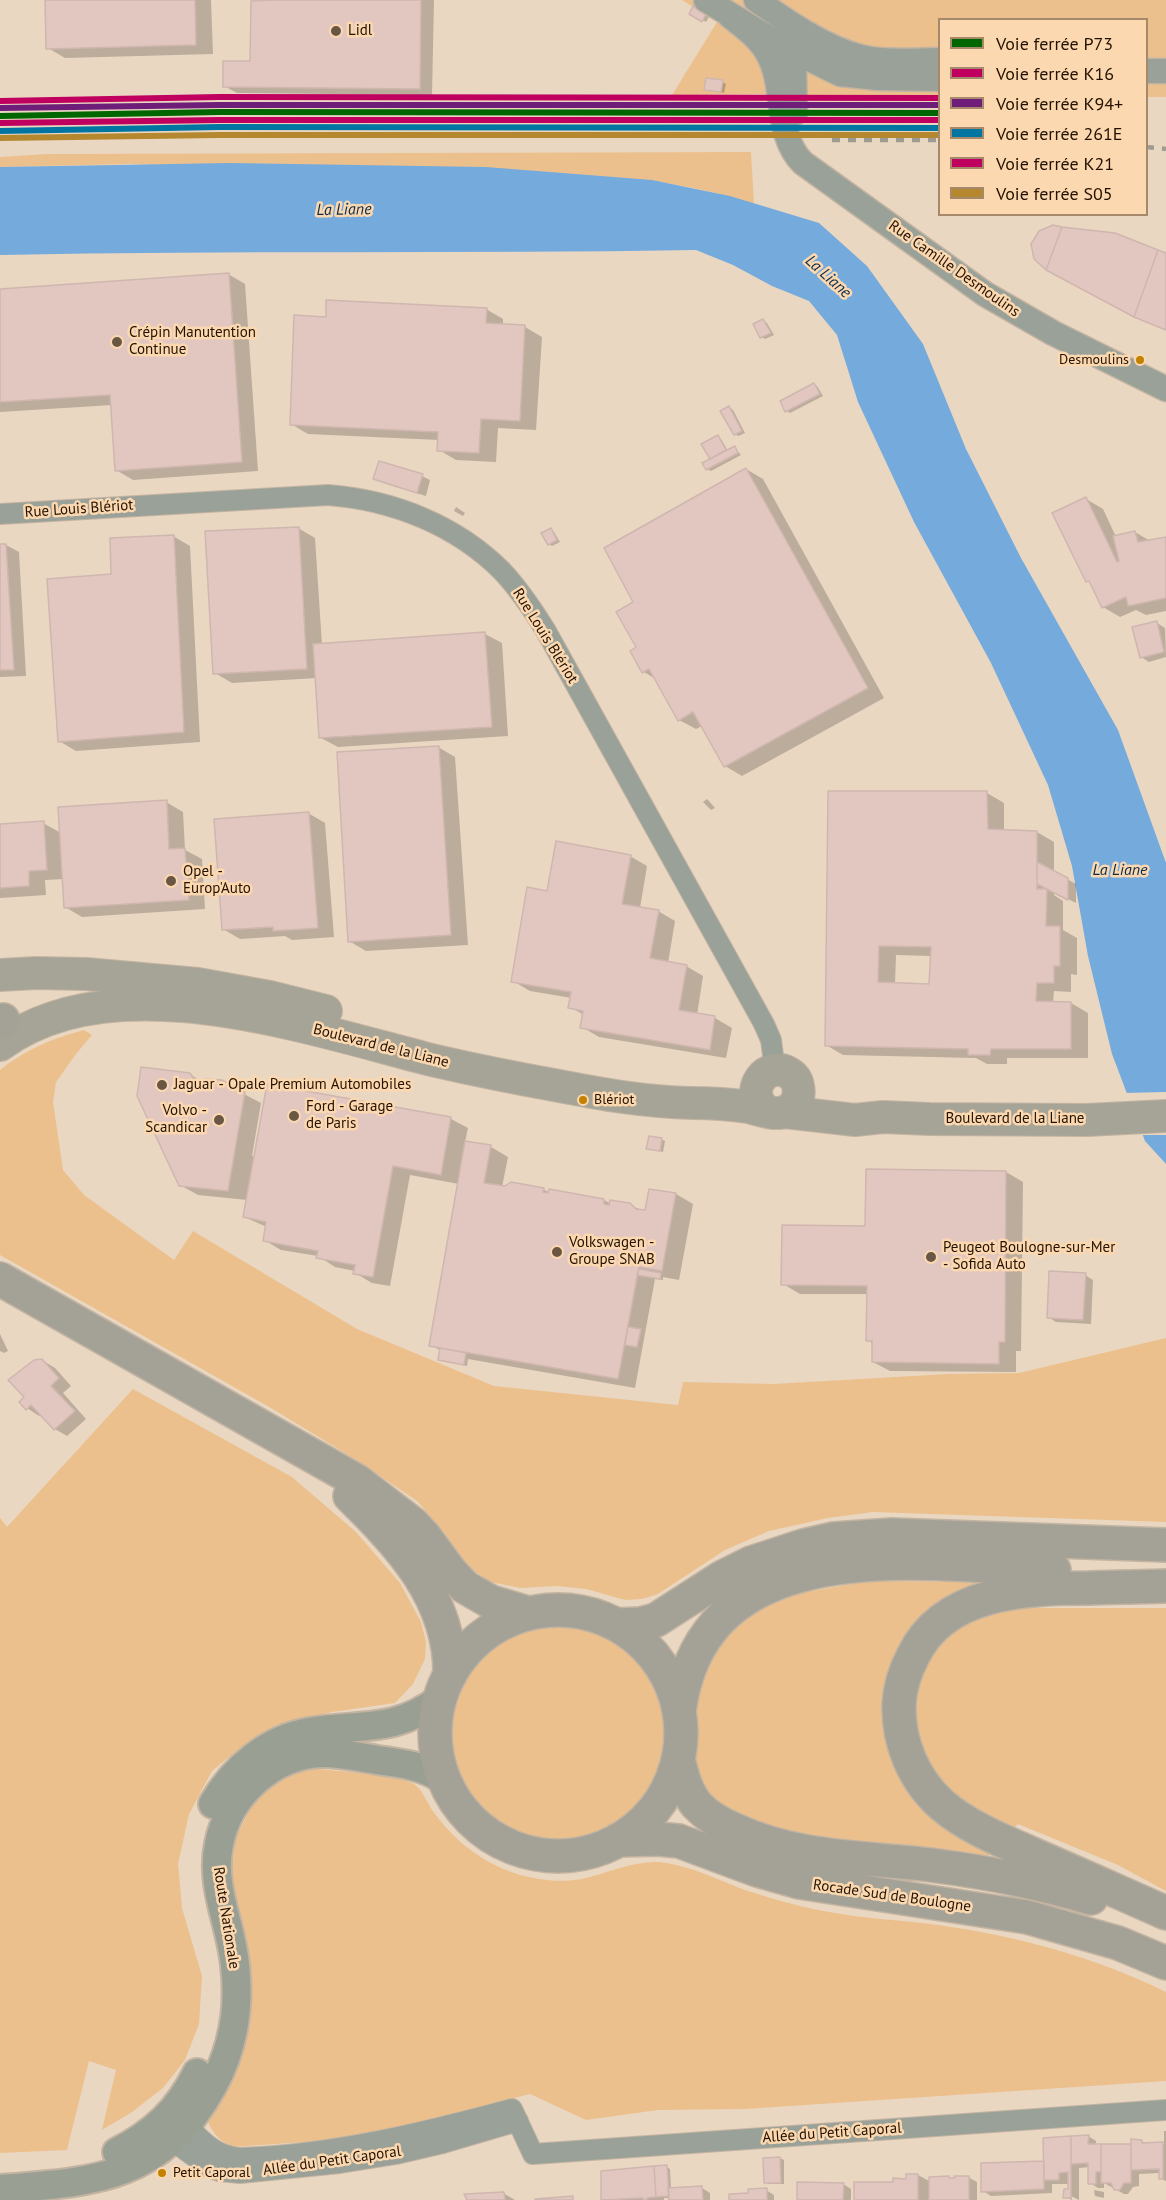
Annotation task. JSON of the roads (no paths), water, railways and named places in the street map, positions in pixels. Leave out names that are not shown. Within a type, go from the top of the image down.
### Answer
[{"type":"highway","points":[[0,1279],[357,1481],[406,1518],[425,1537],[456,1579],[473,1593],[502,1606],[528,1613]]},
{"type":"highway","points":[[0,1291],[146,1362]]},
{"type":"highway","points":[[294,1447],[339,1485],[389,1535],[414,1566],[436,1607],[445,1628],[449,1648],[445,1687],[436,1722],[436,1745],[445,1781],[458,1805],[476,1824],[490,1835],[514,1848],[540,1854],[567,1855],[593,1851],[618,1840],[639,1825],[656,1806],[670,1784],[678,1759],[681,1736],[679,1712],[672,1688],[656,1658],[638,1639],[598,1616],[570,1610],[549,1610],[528,1613],[507,1620],[482,1635],[466,1651],[445,1687]]},
{"type":"highway","points":[[617,1625],[641,1624],[656,1620],[723,1577],[751,1563],[833,1539],[902,1536],[1166,1545]]},
{"type":"highway","points":[[679,1712],[690,1666],[717,1622],[734,1606],[750,1596],[774,1584],[804,1574],[846,1566],[890,1563],[1092,1572],[1166,1579]]},
{"type":"highway","points":[[1166,1586],[1037,1588],[1002,1593],[971,1604],[945,1619],[916,1648],[904,1676],[899,1714],[902,1738],[915,1772],[933,1797],[953,1814],[1004,1841],[1166,1913]]},
{"type":"highway","name":"Rocade Sud de Boulogne","points":[[678,1759],[685,1784],[699,1807],[718,1822],[758,1839],[814,1854],[931,1865],[1011,1878],[1098,1900],[1166,1926]]},
{"type":"highway","name":"Rocade Sud de Boulogne","points":[[618,1840],[679,1841],[799,1882],[1027,1917],[1111,1941],[1166,1963]]},
{"type":"main road","name":"Boulevard de la Liane","points":[[0,975],[86,974],[206,985],[270,997],[442,1040],[547,1062],[709,1088],[734,1089],[776,1076],[839,1103],[883,1117]]},
{"type":"main road","points":[[1,1029],[35,1004],[76,991],[128,983],[167,981]]},
{"type":"main road","name":"Boulevard de la Liane","points":[[1,1029],[39,1023],[77,1010],[124,1005],[171,1006],[275,1021],[437,1061],[611,1095],[663,1102],[726,1104],[855,1120],[883,1117],[1002,1120],[1153,1118]]},
{"type":"main road","points":[[776,1076],[799,1089],[798,1099],[793,1107],[777,1112]]},
{"type":"main road","name":"Route Nationale","points":[[172,2126],[209,2047],[215,2024],[218,2002],[216,1962],[201,1903],[198,1870],[199,1848],[204,1827],[220,1792],[246,1762],[279,1742],[309,1732],[399,1722],[417,1715],[445,1687]]},
{"type":"main road","name":"Route Nationale","points":[[0,2189],[79,2182],[118,2172],[143,2161],[172,2126],[203,2102],[220,2072],[234,2027],[235,1965],[219,1894],[217,1862],[221,1832],[236,1802],[255,1781],[275,1766],[316,1754],[343,1755],[413,1766],[445,1781]]},
{"type":"main road","name":"Route Nationale","points":[[0,2173],[38,2186]]},
{"type":"street","points":[[706,0],[797,58],[854,66],[888,79],[938,79]]},
{"type":"street","points":[[765,6],[785,28],[797,58],[794,104],[801,141],[813,169]]},
{"type":"street","points":[[765,6],[830,45],[854,66]]},
{"type":"street","name":"Rue Camille Desmoulins","points":[[730,16],[756,37],[765,48],[771,61],[789,141],[795,155],[985,294],[1053,333],[1166,389]]},
{"type":"street","points":[[778,86],[786,70],[797,58]]},
{"type":"street","points":[[794,104],[803,89],[815,80],[854,66],[889,60],[938,60]]},
{"type":"street","points":[[1148,71],[1166,71]]},
{"type":"street","name":"Rue Louis Blériot","points":[[0,514],[328,495],[369,500],[394,506],[439,526],[466,543],[492,562],[507,577],[528,603],[546,631],[764,1024],[771,1040],[776,1076]]},
{"type":"street","name":"Allée du Petit Caporal","points":[[172,2126],[214,2169],[240,2173],[387,2155],[444,2143],[519,2121],[534,2154],[1166,2110]]},
{"type":"water","name":"La Liane","points":[[229,163],[486,167],[652,180],[730,196],[819,223],[867,266],[923,344],[966,449],[1021,558],[1118,730],[1166,863],[1166,1164],[1145,1141],[1112,1054],[1088,956],[1072,866],[1048,785],[991,663],[914,522],[858,402],[837,335],[809,301],[696,250],[0,255],[0,167]]},
{"type":"railway","points":[[832,140],[938,140]]},
{"type":"railway","points":[[1148,147],[1166,149]]},
{"type":"rail line","name":"K21","points":[[0,101],[220,97],[938,98]]},
{"type":"rail line","name":"K94+","points":[[0,108],[220,105],[938,105]]},
{"type":"rail line","name":"P73","points":[[0,116],[220,112],[938,113]]},
{"type":"rail line","name":"K16","points":[[0,123],[220,120],[938,120]]},
{"type":"rail line","name":"261E","points":[[0,131],[220,127],[938,128]]},
{"type":"rail line","name":"S05","points":[[0,138],[220,135],[938,135]]},
{"type":"place","name":"Lidl","points":[[336,31]]},
{"type":"place","name":"Crépin Manutention Continue","points":[[117,342]]},
{"type":"place","name":"Desmoulins","points":[[1140,360]]},
{"type":"place","name":"Opel - Europ'Auto","points":[[171,881]]},
{"type":"place","name":"Jaguar - Opale Premium Automobiles","points":[[162,1085]]},
{"type":"place","name":"Blériot","points":[[583,1100]]},
{"type":"place","name":"Ford - Garage de Paris","points":[[294,1116]]},
{"type":"place","name":"Volvo - Scandicar","points":[[219,1120]]},
{"type":"place","name":"Volkswagen - Groupe SNAB","points":[[557,1252]]},
{"type":"place","name":"Peugeot Boulogne-sur-Mer - Sofida Auto","points":[[931,1257]]},
{"type":"place","name":"Petit Caporal","points":[[162,2173]]}]
